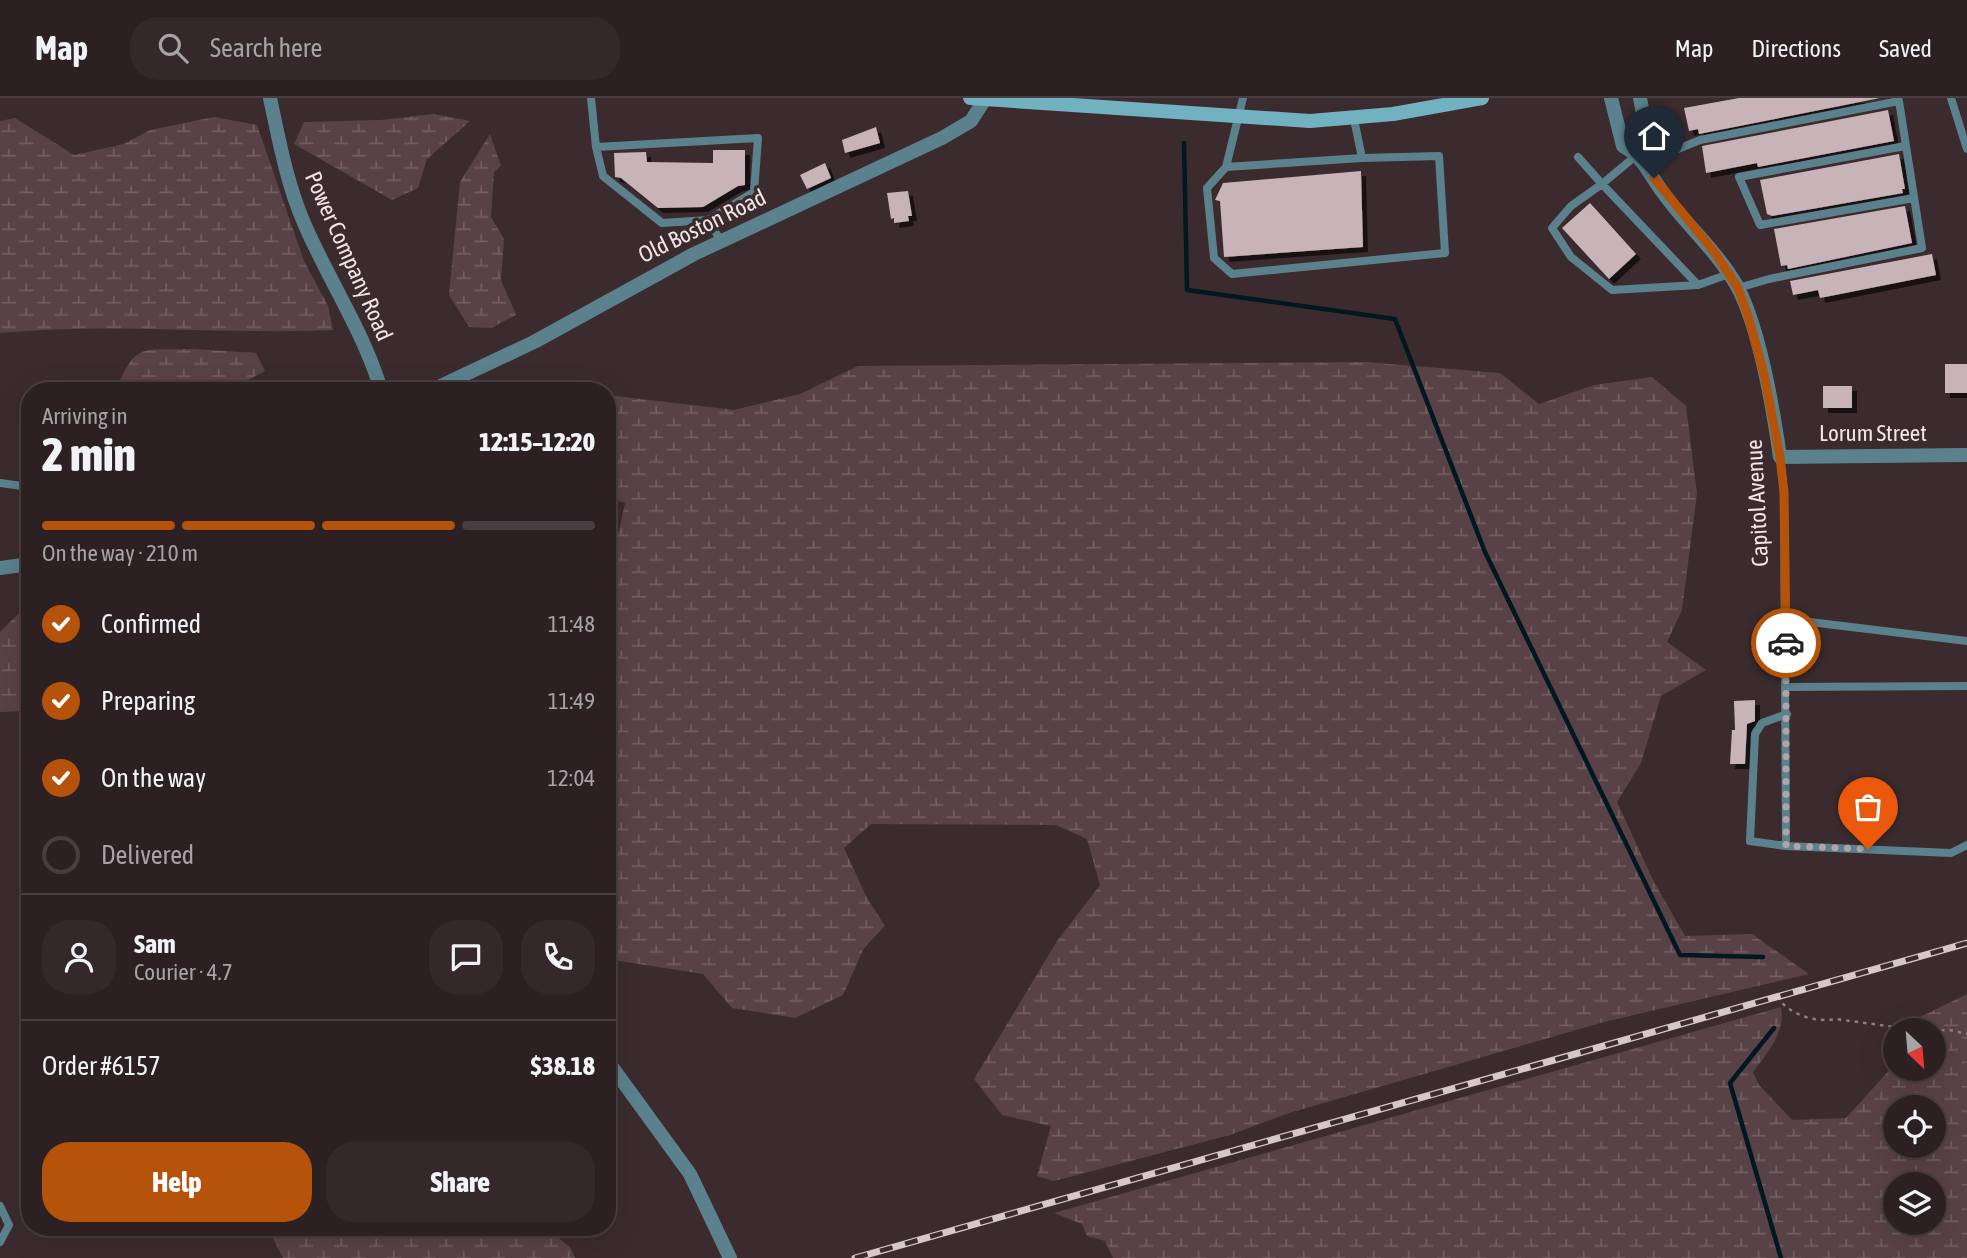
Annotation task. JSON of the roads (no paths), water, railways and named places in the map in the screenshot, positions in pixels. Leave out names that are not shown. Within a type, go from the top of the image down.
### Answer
[{"type":"main road","points":[[970,98],[1310,121],[1354,119],[1482,98]]},
{"type":"street","name":"Power Company Road","points":[[270,98],[283,159],[302,219],[365,348],[378,382]]},
{"type":"street","name":"Capitol Avenue","points":[[1611,98],[1623,146],[1641,159],[1664,194],[1738,288],[1764,374],[1780,457]]},
{"type":"street","points":[[1640,98],[1648,140],[1641,159]]},
{"type":"street","name":"Old Boston Road","points":[[449,382],[534,342],[720,241],[942,138],[971,121],[985,99]]},
{"type":"street","name":"Lorum Street","points":[[1780,457],[1967,455]]},
{"type":"street","points":[[0,568],[21,565]]},
{"type":"street","points":[[616,1072],[690,1174],[730,1258]]},
{"type":"lane","points":[[591,98],[596,147],[603,176],[662,223],[708,220],[754,192],[758,138],[596,147]]},
{"type":"lane","points":[[1226,167],[1439,156],[1445,253],[1231,274],[1214,258],[1207,188],[1226,167],[1236,117],[1243,98]]},
{"type":"lane","points":[[1951,98],[1967,149]]},
{"type":"lane","points":[[1729,274],[1698,285],[1612,290],[1571,257],[1552,228],[1571,206],[1641,159],[1700,140],[1899,101],[1922,248],[1769,279],[1738,288]]},
{"type":"lane","points":[[1354,119],[1362,158]]},
{"type":"lane","points":[[1905,146],[1739,177],[1760,225],[1914,198]]},
{"type":"lane","points":[[1578,158],[1698,285]]},
{"type":"lane","points":[[708,220],[720,241]]},
{"type":"lane","name":"Capitol Avenue","points":[[1780,457],[1784,492],[1786,846]]},
{"type":"lane","points":[[0,483],[21,486]]},
{"type":"lane","points":[[1785,619],[1967,640]]},
{"type":"lane","points":[[1786,687],[1967,687]]},
{"type":"lane","points":[[1787,714],[1762,723],[1755,734],[1750,841],[1786,846],[1951,853],[1967,845]]},
{"type":"lane","points":[[0,1206],[9,1225],[0,1242]]},
{"type":"waterway","points":[[1184,143],[1187,290],[1395,319],[1485,552],[1680,955],[1763,957]]},
{"type":"waterway","points":[[1774,1028],[1730,1083],[1781,1258]]},
{"type":"railway","points":[[855,1258],[1967,943]]}]
